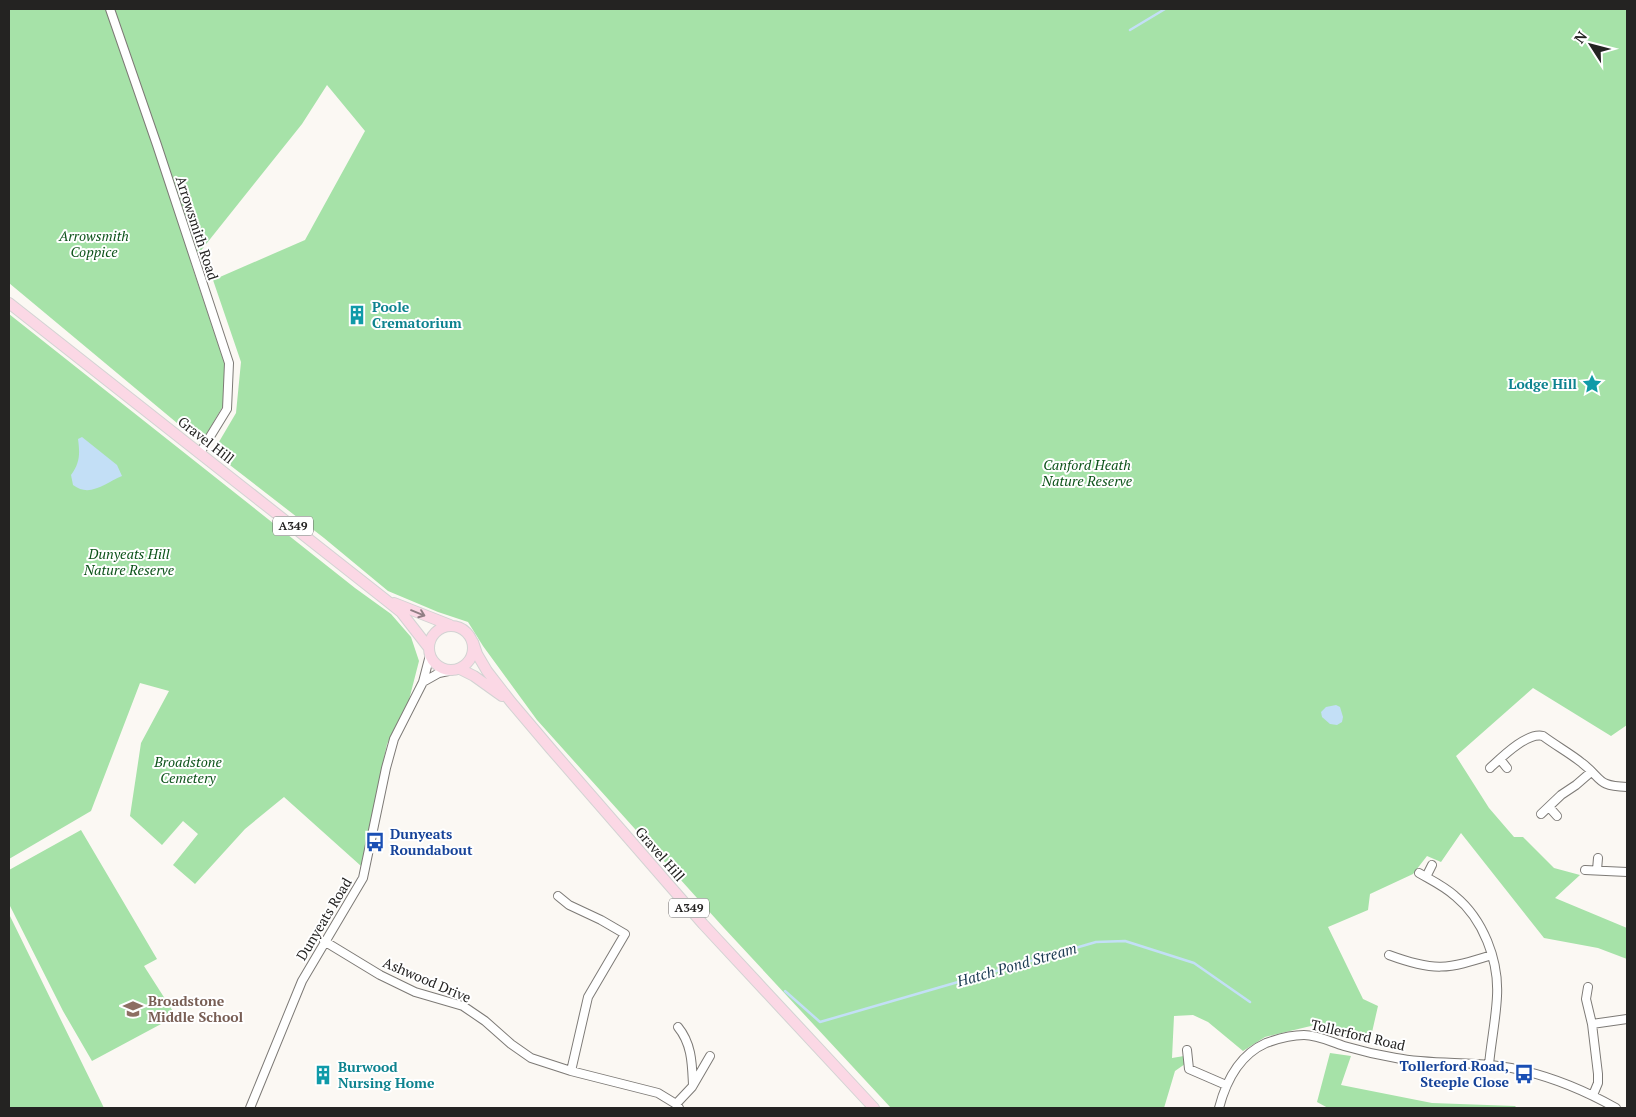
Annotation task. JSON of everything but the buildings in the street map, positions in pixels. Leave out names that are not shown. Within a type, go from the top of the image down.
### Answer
[{"type":"main road","name":"Gravel Hill","points":[[9,303],[401,612],[430,651]]},
{"type":"main road","name":"Gravel Hill","points":[[386,600],[450,625]]},
{"type":"main road","points":[[450,625],[464,629],[473,642],[474,648],[470,660],[456,669],[446,670],[439,666],[430,651],[433,635],[438,630],[450,625]]},
{"type":"main road","name":"Gravel Hill","points":[[473,642],[482,662],[511,702],[703,924],[874,1108]]},
{"type":"main road","name":"Gravel Hill","points":[[456,669],[489,686],[511,702]]},
{"type":"street","name":"Arrowsmith Road","points":[[110,9],[229,363],[226,409],[200,453]]},
{"type":"street","name":"Dunyeats Road","points":[[250,1108],[302,981],[363,878],[394,739],[423,682],[430,651]]},
{"type":"street","points":[[423,682],[439,673],[456,669]]},
{"type":"street","points":[[1490,768],[1528,738],[1538,735],[1543,736],[1581,762],[1601,782],[1607,785],[1627,787]]},
{"type":"street","points":[[1500,759],[1507,768]]},
{"type":"street","points":[[1541,814],[1591,772]]},
{"type":"street","points":[[1549,807],[1557,816]]},
{"type":"street","points":[[1597,870],[1598,858]]},
{"type":"street","points":[[1432,865],[1422,875],[1455,896],[1468,909],[1485,937],[1492,955],[1497,996],[1489,1065]]},
{"type":"street","points":[[1585,870],[1627,872]]},
{"type":"street","points":[[558,896],[569,906],[601,920],[625,934],[588,996],[571,1071]]},
{"type":"street","name":"Ashwood Drive","points":[[324,941],[380,975],[406,987],[463,1006],[485,1021],[510,1044],[531,1058],[571,1071],[658,1093],[678,1106],[694,1085],[710,1056]]},
{"type":"street","points":[[1389,955],[1418,966],[1438,968],[1459,966],[1492,955]]},
{"type":"street","points":[[1588,987],[1586,999],[1592,1024],[1598,1074],[1598,1083],[1593,1095]]},
{"type":"street","points":[[1592,1024],[1627,1019]]},
{"type":"street","points":[[678,1027],[685,1036],[690,1050],[694,1085]]},
{"type":"street","name":"Tollerford Road","points":[[1219,1108],[1226,1085],[1235,1069],[1255,1050],[1278,1040],[1304,1035],[1362,1051],[1397,1058],[1489,1065],[1537,1074],[1593,1095],[1616,1108]]},
{"type":"street","points":[[1187,1050],[1189,1069],[1226,1085]]},
{"type":"green space","name":"Canford Heath Nature Reserve","points":[[9,9],[1627,9],[1627,725],[1611,736],[1533,688],[1456,756],[1489,808],[1514,837],[1523,837],[1554,868],[1580,875],[1555,898],[1627,928],[1627,959],[1598,948],[1544,938],[1461,833],[1441,862],[1427,856],[1413,874],[1370,894],[1368,910],[1328,927],[1363,999],[1378,1006],[1370,1041],[1315,1025],[1265,1037],[1243,1051],[1208,1022],[1193,1015],[1174,1016],[1172,1058],[1184,1056],[1185,1064],[1175,1071],[1164,1108],[891,1108],[724,928],[537,720],[483,646],[468,622],[438,612],[388,591],[324,538],[213,452],[236,413],[241,362],[213,280],[305,240],[365,131],[327,85],[302,124],[191,263],[226,368],[223,406],[201,443],[9,283]]},
{"type":"green space","name":"Dunyeats Hill Nature Reserve","points":[[9,314],[355,588],[391,614],[411,637],[419,661],[409,700],[387,744],[361,866],[284,797],[245,829],[195,884],[173,865],[198,834],[183,821],[162,845],[130,816],[141,743],[169,691],[140,683],[91,811],[9,859]]},
{"type":"green space","points":[[81,830],[157,959],[144,966],[176,1016],[92,1061],[63,1011],[9,904],[9,870]]},
{"type":"green space","points":[[9,914],[104,1108],[9,1108]]},
{"type":"green space","points":[[1330,1053],[1351,1056],[1341,1085],[1432,1103],[1515,1106],[1517,1108],[1328,1108],[1317,1102]]},
{"type":"water","points":[[82,437],[117,465],[122,476],[91,490],[79,489],[73,485],[71,475],[79,458],[78,439]]},
{"type":"water","points":[[1336,705],[1340,707],[1343,717],[1342,722],[1337,725],[1330,724],[1322,717],[1321,712],[1326,707]]},
{"type":"waterway","points":[[1130,30],[1165,9]]},
{"type":"waterway","name":"Hatch Pond Stream","points":[[785,991],[820,1022],[1096,942],[1125,941],[1194,963],[1250,1002]]},
{"type":"place","name":"Poole Crematorium","points":[[357,315]]},
{"type":"place","name":"Lodge Hill","points":[[1592,384]]},
{"type":"place","name":"Dunyeats Roundabout","points":[[375,842]]},
{"type":"place","name":"Broadstone Middle School","points":[[133,1009]]},
{"type":"place","name":"Tollerford Road, Steeple Close","points":[[1524,1074]]},
{"type":"place","name":"Burwood Nursing Home","points":[[323,1075]]},
{"type":"park label","name":"Arrowsmith Coppice","points":[[94,244]]},
{"type":"park label","name":"Broadstone Cemetery","points":[[188,770]]}]
